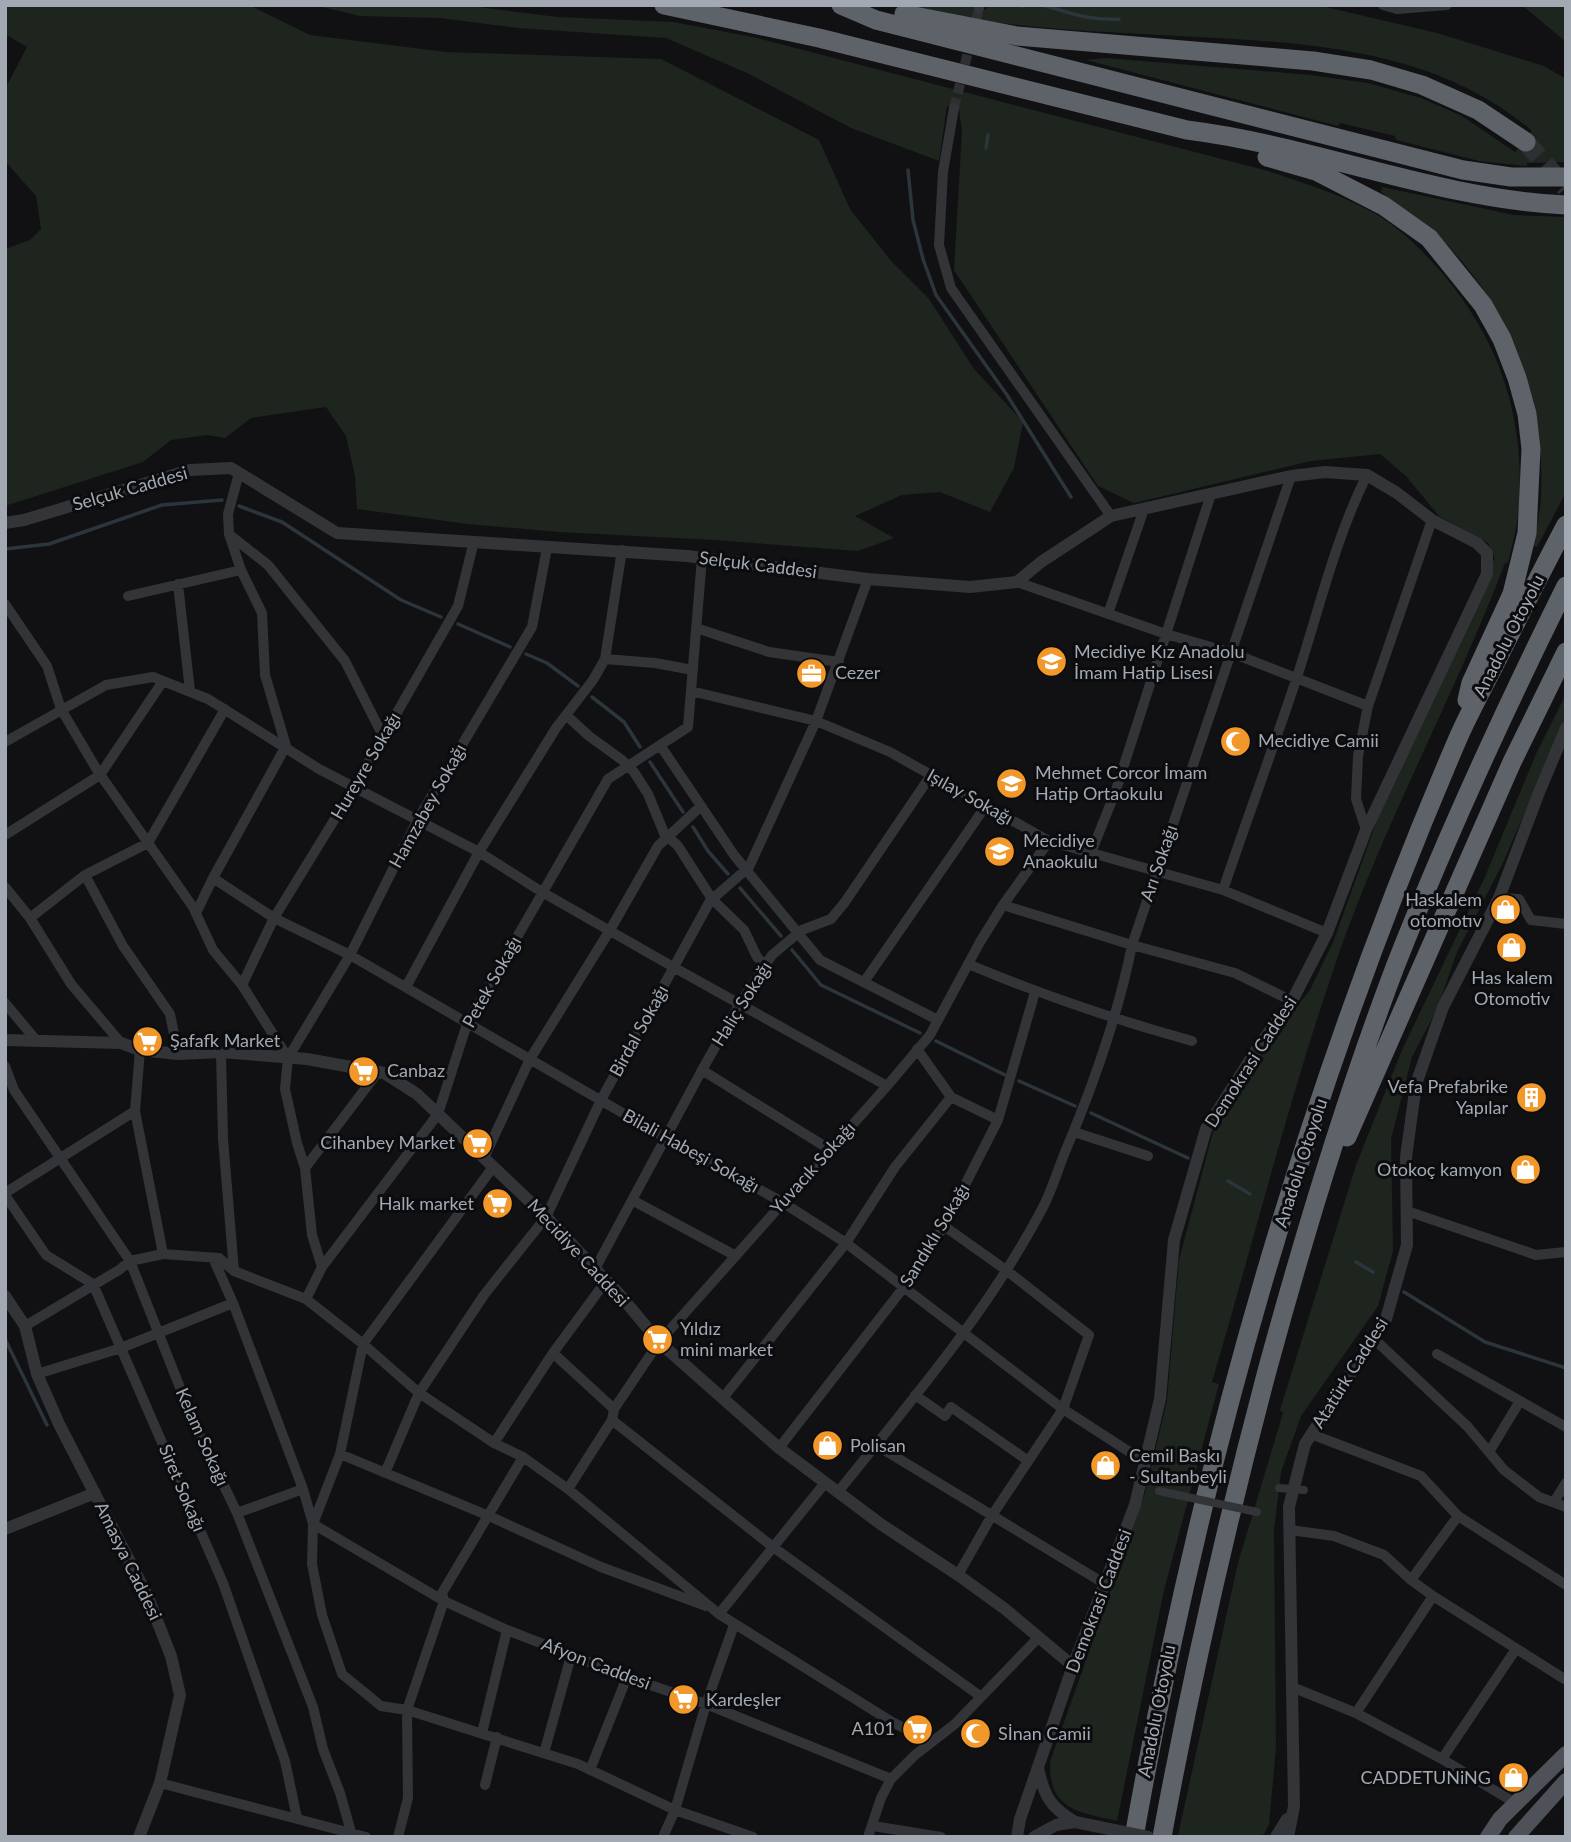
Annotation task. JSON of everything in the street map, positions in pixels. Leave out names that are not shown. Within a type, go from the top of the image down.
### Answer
[{"type":"highway","points":[[664,5],[819,38],[1187,130],[1233,136],[1426,184],[1502,199],[1566,205]]},
{"type":"highway","points":[[841,5],[876,20],[1463,170],[1511,177],[1566,177]]},
{"type":"highway","points":[[856,5],[1017,36],[1313,61],[1371,70],[1422,85],[1478,110],[1526,142]]},
{"type":"highway","points":[[1187,130],[1231,147],[1316,171],[1384,206],[1429,238],[1483,305],[1502,339],[1517,378],[1531,449],[1527,533],[1512,594],[1471,683],[1460,734]]},
{"type":"highway","name":"Anadolu Otoyolu","points":[[1134,1837],[1171,1640],[1225,1417],[1299,1160],[1376,943],[1460,734],[1566,525]]},
{"type":"highway","name":"Anadolu Otoyolu","points":[[1162,1837],[1181,1734],[1237,1484],[1315,1200],[1395,969],[1458,812],[1566,586]]},
{"type":"highway","points":[[1315,1200],[1362,1108],[1406,1001],[1512,762],[1566,652]]},
{"type":"main road","points":[[1488,1837],[1500,1819],[1566,1754]]},
{"type":"main road","points":[[1516,1837],[1566,1781]]},
{"type":"street","points":[[1383,5],[1397,9],[1447,5]]},
{"type":"street","points":[[954,108],[943,172],[939,245],[951,288],[1111,516]]},
{"type":"street","name":"Selçuk Caddesi","points":[[5,523],[24,520],[190,470],[231,468],[337,533],[547,548],[622,550],[868,579],[970,587],[1017,582]]},
{"type":"street","points":[[1017,582],[1041,562],[1111,516],[1291,476],[1325,471],[1367,475],[1397,493],[1432,520],[1368,706],[1358,756],[1356,799],[1366,830]]},
{"type":"street","points":[[196,913],[286,746],[265,675],[262,613],[241,570],[229,534],[228,514],[239,473]]},
{"type":"street","points":[[1223,890],[1297,677],[1325,584],[1358,492],[1367,475]]},
{"type":"street","name":"Arı Sokağı","points":[[838,1492],[963,1333],[1006,1270],[1042,1210],[1087,1099],[1125,981],[1132,945],[1291,476]]},
{"type":"street","points":[[1091,853],[1116,790],[1211,494]]},
{"type":"street","points":[[1108,614],[1144,509]]},
{"type":"street","name":"Demokrasi Caddesi","points":[[1017,1837],[1020,1819],[1073,1666],[1135,1505],[1160,1399],[1174,1240],[1206,1129],[1261,1043],[1292,1001],[1327,933],[1338,898],[1366,830],[1487,574],[1487,552],[1477,543],[1432,520]]},
{"type":"street","points":[[229,534],[268,565],[345,661],[383,736]]},
{"type":"street","name":"Hureyre Sokağı","points":[[242,985],[274,919],[355,786],[458,606],[474,541]]},
{"type":"street","name":"Hamzabey Sokağı","points":[[288,1058],[350,955],[418,819],[532,627],[547,548]]},
{"type":"street","points":[[406,987],[479,852],[605,659],[622,550]]},
{"type":"street","points":[[691,691],[702,558]]},
{"type":"street","points":[[128,596],[241,570]]},
{"type":"street","name":"Birdal Sokağı","points":[[385,1473],[419,1393],[484,1295],[546,1217],[601,1100],[712,899],[747,870],[816,722],[868,579]]},
{"type":"street","points":[[1017,582],[1166,634],[1232,653],[1368,706]]},
{"type":"street","points":[[178,584],[190,691]]},
{"type":"street","points":[[5,604],[47,666],[61,709],[100,775],[196,913],[213,950],[242,985],[288,1058],[285,1088],[305,1168],[312,1235],[322,1267]]},
{"type":"street","points":[[696,628],[769,652],[839,662]]},
{"type":"street","points":[[605,659],[655,663],[692,670]]},
{"type":"street","points":[[5,742],[106,685],[153,677],[190,691],[225,709],[319,769],[479,852],[542,892],[887,1086]]},
{"type":"street","points":[[5,835],[100,775],[163,681]]},
{"type":"street","name":"Işılay Sokağı","points":[[691,691],[816,722],[890,752],[1049,841],[1223,890],[1327,933]]},
{"type":"street","name":"Petek Sokağı","points":[[306,1299],[322,1267],[438,1114],[467,1024],[608,779],[688,727],[691,691]]},
{"type":"street","points":[[30,918],[85,876],[148,843],[225,709]]},
{"type":"street","points":[[566,715],[589,736],[629,765],[648,794],[667,837],[678,846],[712,899],[744,930],[757,957],[765,966]]},
{"type":"street","name":"Atatürk Caddesi","points":[[1288,1837],[1294,1806],[1289,1507],[1305,1444],[1386,1319],[1407,1245],[1406,1157],[1416,1084],[1444,1007],[1500,898],[1566,729]]},
{"type":"street","points":[[660,745],[747,870],[820,960],[938,1020]]},
{"type":"street","name":"Haliç Sokağı","points":[[595,1269],[664,1137],[772,955],[798,933],[831,919],[931,775]]},
{"type":"street","points":[[313,1524],[340,1454],[363,1344],[488,1162],[530,1059],[610,930],[657,846],[701,806]]},
{"type":"street","points":[[864,982],[985,807]]},
{"type":"street","name":"Yuvacık Sokağı","points":[[568,1489],[659,1342],[930,1035],[1003,905],[1049,841]]},
{"type":"street","points":[[85,876],[123,946],[170,1014],[178,1054]]},
{"type":"street","name":"Bilali Habeşi Sokağı","points":[[213,878],[274,919],[350,955],[664,1137],[782,1202],[846,1243],[1063,1409],[1145,1462]]},
{"type":"street","points":[[5,887],[30,918],[71,984],[121,1043]]},
{"type":"street","points":[[1500,898],[1519,899],[1531,920],[1566,924]]},
{"type":"street","points":[[1003,905],[1132,945],[1235,973],[1292,1001]]},
{"type":"street","points":[[968,964],[1035,992],[1112,1019],[1192,1041]]},
{"type":"street","name":"Sandıklı Sokağı","points":[[779,1448],[904,1287],[944,1226],[998,1120],[1035,992]]},
{"type":"street","points":[[5,1003],[36,1040]]},
{"type":"street","name":"Mecidiye Caddesi","points":[[5,1040],[121,1043],[140,1050],[178,1054],[221,1052],[288,1058],[378,1072],[400,1082],[438,1114],[546,1217],[659,1342],[779,1448],[882,1525],[958,1574],[1073,1666]]},
{"type":"street","points":[[917,1049],[951,1097],[998,1120]]},
{"type":"street","points":[[140,1050],[135,1111],[163,1254]]},
{"type":"street","points":[[221,1052],[223,1139],[234,1271]]},
{"type":"street","name":"Kelam Sokağı","points":[[5,1066],[14,1090],[130,1261],[194,1423],[237,1513],[313,1707],[323,1749],[351,1832]]},
{"type":"street","points":[[702,1070],[829,1149]]},
{"type":"street","points":[[305,1168],[378,1072]]},
{"type":"street","points":[[723,1398],[846,1243],[895,1167],[951,1097]]},
{"type":"street","points":[[93,1284],[47,1255],[5,1194],[135,1111]]},
{"type":"street","points":[[1074,1132],[1148,1156]]},
{"type":"street","points":[[632,1200],[736,1256]]},
{"type":"street","points":[[1407,1211],[1536,1255],[1566,1252]]},
{"type":"street","points":[[944,1226],[1089,1335],[1063,1409],[1027,1460],[958,1574]]},
{"type":"street","points":[[25,1326],[130,1261],[163,1254],[219,1258],[234,1271],[306,1299],[419,1393],[494,1443],[523,1457],[568,1489],[734,1625],[892,1722],[932,1742]]},
{"type":"street","points":[[213,1258],[233,1303],[303,1489],[313,1524],[312,1564],[322,1615],[342,1674],[381,1706],[407,1710],[544,1753],[590,1770],[675,1810],[753,1837]]},
{"type":"street","points":[[494,1443],[552,1353],[606,1281]]},
{"type":"street","name":"Siret Sokağı","points":[[93,1284],[223,1583],[285,1760],[297,1818]]},
{"type":"street","name":"Amasya Caddesi","points":[[5,1296],[25,1326],[37,1374],[59,1424],[147,1595],[171,1657],[180,1695],[160,1783],[139,1837]]},
{"type":"street","points":[[37,1374],[121,1348],[233,1303]]},
{"type":"street","points":[[1373,1338],[1468,1427],[1504,1470],[1539,1497],[1566,1507]]},
{"type":"street","points":[[552,1353],[613,1414],[773,1547],[980,1696]]},
{"type":"street","points":[[1437,1354],[1566,1427]]},
{"type":"street","points":[[915,1395],[944,1416],[951,1407],[1027,1460]]},
{"type":"street","points":[[1489,1452],[1520,1401]]},
{"type":"street","points":[[1311,1434],[1421,1476],[1458,1516],[1566,1585]]},
{"type":"street","points":[[876,1445],[1105,1584]]},
{"type":"street","points":[[340,1454],[489,1516],[601,1567],[715,1611]]},
{"type":"street","points":[[398,1837],[408,1798],[407,1710],[444,1601],[442,1593],[523,1457]]},
{"type":"street","points":[[715,1611],[773,1547],[824,1483]]},
{"type":"street","points":[[1554,1502],[1566,1483]]},
{"type":"street","points":[[1279,1488],[1304,1489]]},
{"type":"street","points":[[237,1513],[303,1489]]},
{"type":"street","points":[[1159,1491],[1258,1512]]},
{"type":"street","points":[[5,1529],[95,1493]]},
{"type":"street","points":[[1411,1580],[1458,1516]]},
{"type":"street","name":"Afyon Caddesi","points":[[313,1524],[444,1601],[507,1630],[627,1677],[706,1704],[891,1779]]},
{"type":"street","points":[[1290,1530],[1334,1536],[1384,1555],[1433,1596],[1566,1680]]},
{"type":"street","points":[[1356,1713],[1433,1596]]},
{"type":"street","points":[[663,1837],[675,1810],[706,1704],[734,1625]]},
{"type":"street","points":[[482,1733],[507,1630]]},
{"type":"street","points":[[941,1837],[871,1831],[881,1798],[891,1779],[954,1724],[1039,1637]]},
{"type":"street","points":[[1442,1759],[1516,1649]]},
{"type":"street","points":[[544,1753],[571,1656]]},
{"type":"street","points":[[590,1770],[627,1677]]},
{"type":"street","points":[[1292,1688],[1356,1713],[1442,1759],[1517,1804]]},
{"type":"street","points":[[485,1785],[497,1737]]},
{"type":"street","points":[[1038,1768],[1044,1791],[1050,1803],[1061,1814],[1075,1822],[1148,1837]]},
{"type":"street","points":[[160,1783],[366,1837]]},
{"type":"street","points":[[1276,1837],[1294,1806]]},
{"type":"street","points":[[1034,1837],[1056,1825],[1075,1822]]},
{"type":"shaded area","points":[[5,5],[249,5],[310,35],[446,52],[661,59],[819,140],[850,209],[891,261],[929,299],[974,369],[1023,422],[1014,468],[990,512],[940,492],[902,495],[855,516],[894,538],[858,551],[468,524],[357,509],[355,476],[346,436],[326,407],[251,418],[225,438],[207,435],[171,440],[143,462],[5,506],[5,249],[30,240],[41,229],[36,196],[5,161],[5,89],[27,47],[5,34]]},
{"type":"shaded area","points":[[314,5],[463,5],[557,17],[673,22],[753,37],[1268,171],[1350,201],[1376,214],[1403,234],[1436,266],[1464,301],[1495,357],[1514,417],[1518,449],[1518,515],[1508,562],[1505,563],[1376,859],[1337,959],[1303,1064],[1212,1382],[1219,1384],[1164,1590],[1117,1821],[1078,1811],[1060,1799],[1051,1778],[1050,1762],[1145,1493],[1167,1401],[1179,1260],[1213,1132],[1274,1035],[1310,990],[1334,940],[1380,812],[1435,685],[1495,558],[1488,543],[1439,516],[1406,476],[1380,454],[1311,461],[1134,503],[1098,486],[954,270],[962,131],[959,110],[947,106],[939,161],[851,128],[747,73],[666,38],[518,28],[440,18],[360,16]]},
{"type":"shaded area","points":[[897,5],[973,5],[985,10],[989,5],[1317,5],[1437,33],[1544,66],[1566,79],[1566,162],[1527,163],[1527,166],[1479,161],[1396,140],[1395,136],[1340,123],[1338,126],[1086,60],[1106,58],[1311,75],[1368,83],[1421,98],[1462,116],[1515,152],[1532,131],[1496,104],[1457,83],[1374,56],[1330,48],[1241,39],[1012,24],[941,15]]},
{"type":"shaded area","points":[[1522,5],[1566,5],[1566,42]]},
{"type":"shaded area","points":[[1382,187],[1514,215],[1566,217],[1566,492],[1537,547],[1533,546],[1540,504],[1541,461],[1537,425],[1518,355],[1484,290],[1462,261],[1430,228],[1381,192]]},
{"type":"shaded area","points":[[1566,694],[1566,719],[1501,867],[1457,952],[1437,1009],[1412,1057],[1391,1139],[1393,1251],[1378,1306],[1301,1416],[1281,1472],[1274,1530],[1276,1748],[1269,1825],[1264,1834],[1256,1837],[1178,1835],[1238,1563],[1283,1413],[1280,1410],[1356,1165],[1402,1050],[1484,879],[1536,754]]},
{"type":"waterway","points":[[1043,5],[1090,18],[1119,19]]},
{"type":"waterway","points":[[986,148],[988,135]]},
{"type":"waterway","points":[[908,170],[913,220],[936,295],[1007,395],[1071,497]]},
{"type":"waterway","points":[[5,549],[49,544],[162,505],[222,500]]},
{"type":"waterway","points":[[239,506],[282,522],[401,600],[441,617]]},
{"type":"waterway","points":[[458,624],[510,647]]},
{"type":"waterway","points":[[526,654],[547,663],[578,686]]},
{"type":"waterway","points":[[592,697],[624,722],[640,747]]},
{"type":"waterway","points":[[650,762],[683,812]]},
{"type":"waterway","points":[[693,827],[708,851],[728,874]]},
{"type":"waterway","points":[[740,888],[781,936]]},
{"type":"waterway","points":[[792,950],[821,985],[920,1033]]},
{"type":"waterway","points":[[936,1041],[1005,1075]]},
{"type":"waterway","points":[[1019,1081],[1075,1106]]},
{"type":"waterway","points":[[1091,1113],[1188,1158]]},
{"type":"waterway","points":[[1228,1181],[1250,1194]]},
{"type":"waterway","points":[[1356,1262],[1373,1272]]},
{"type":"waterway","points":[[1404,1292],[1485,1342],[1566,1368]]},
{"type":"waterway","points":[[5,1339],[47,1425]]},
{"type":"tunnel","points":[[954,108],[979,8]]},
{"type":"tunnel","points":[[1526,142],[1566,188]]},
{"type":"place","name":"Mecidiye Kız Anadolu İmam Hatip Lisesi","points":[[1051,662]]},
{"type":"place","name":"Cezer","points":[[812,673]]},
{"type":"place","name":"Mecidiye Camii","points":[[1235,741]]},
{"type":"place","name":"Mehmet Corcor İmam Hatip Ortaokulu","points":[[1012,783]]},
{"type":"place","name":"Mecidiye Anaokulu","points":[[1000,851]]},
{"type":"place","name":"Haskalem otomotıv","points":[[1505,910]]},
{"type":"place","name":"Has kalem Otomotiv","points":[[1512,948]]},
{"type":"place","name":"Şafafk Market","points":[[147,1041]]},
{"type":"place","name":"Canbaz","points":[[364,1071]]},
{"type":"place","name":"Vefa Prefabrike Yapılar","points":[[1531,1097]]},
{"type":"place","name":"Cihanbey Market","points":[[478,1143]]},
{"type":"place","name":"Otokoç kamyon","points":[[1525,1170]]},
{"type":"place","name":"Halk market","points":[[497,1204]]},
{"type":"place","name":"Yıldız mini market","points":[[657,1339]]},
{"type":"place","name":"Polisan","points":[[827,1446]]},
{"type":"place","name":"Cemil Baskı - Sultanbeyli","points":[[1106,1466]]},
{"type":"place","name":"Kardeşler","points":[[683,1700]]},
{"type":"place","name":"A101","points":[[918,1729]]},
{"type":"place","name":"Sİnan Camii","points":[[975,1734]]},
{"type":"place","name":"CADDETUNiNG","points":[[1514,1778]]}]
